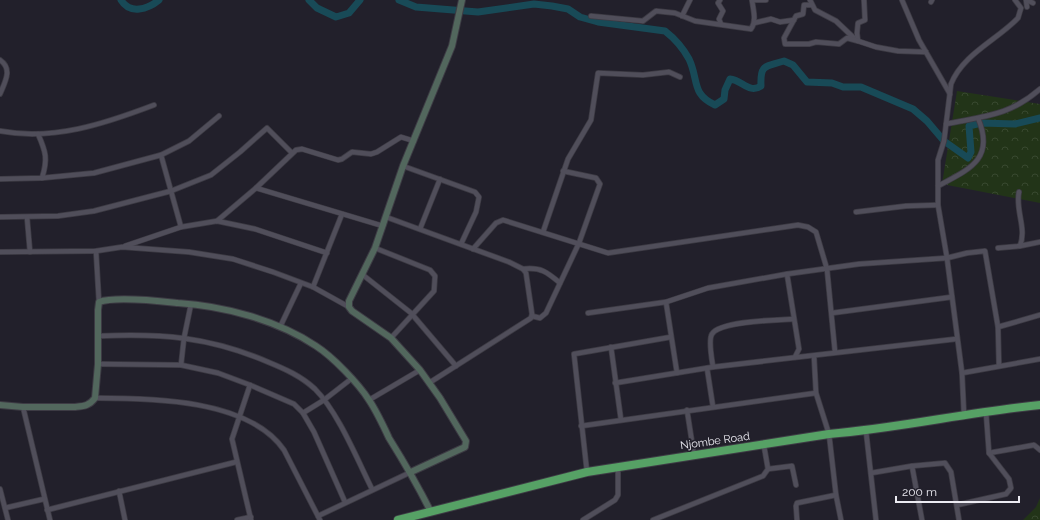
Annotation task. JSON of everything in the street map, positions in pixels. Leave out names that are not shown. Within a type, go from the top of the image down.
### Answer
[{"type":"highway","name":"Njombe Road","points":[[398,520],[587,472],[618,466],[764,446],[829,434],[866,431],[964,415],[1040,405]]},
{"type":"street","points":[[349,306],[349,301],[375,248],[404,166],[452,46],[462,0]]},
{"type":"street","points":[[682,16],[690,0]]},
{"type":"street","points":[[720,0],[718,4],[723,11],[719,19],[721,24]]},
{"type":"street","points":[[591,16],[643,21],[656,12],[675,13],[695,22],[721,24],[751,29],[754,23],[752,0],[766,0]]},
{"type":"street","points":[[858,41],[856,33],[858,23],[865,20],[864,0]]},
{"type":"street","points":[[902,0],[926,52],[950,94]]},
{"type":"street","points":[[964,415],[962,373],[956,339],[947,258],[938,205],[938,160],[944,141],[950,94],[954,76],[964,64],[1018,18],[1021,8],[1015,0]]},
{"type":"street","points":[[1027,7],[1027,0],[1033,3]]},
{"type":"street","points":[[858,41],[836,21],[819,13],[811,2],[804,5],[803,14],[796,16],[784,38],[785,44],[789,45],[816,42],[839,44],[847,38],[876,48],[898,51],[926,52]]},
{"type":"street","points":[[754,23],[771,19],[780,22],[794,20]]},
{"type":"street","points":[[0,60],[5,65],[8,72],[0,94]]},
{"type":"street","points":[[543,232],[563,171],[578,141],[591,120],[598,73],[643,75],[669,72],[680,77]]},
{"type":"street","points":[[946,124],[978,118],[1012,109],[1040,89]]},
{"type":"street","points":[[0,131],[38,134],[80,130],[154,105]]},
{"type":"street","points":[[0,178],[42,178],[94,173],[160,155],[189,141],[219,116]]},
{"type":"street","points":[[938,186],[960,175],[978,161],[983,151],[985,142],[984,132],[978,118]]},
{"type":"street","points":[[0,216],[58,216],[94,211],[126,204],[171,191],[211,175],[240,152],[266,128],[292,153]]},
{"type":"street","points":[[38,134],[44,148],[46,164],[42,178]]},
{"type":"street","points":[[217,221],[256,188],[292,153],[302,149],[338,160],[352,152],[371,154],[377,152],[400,137],[414,141]]},
{"type":"street","points":[[160,155],[181,227]]},
{"type":"street","points":[[404,166],[475,192],[479,197],[476,212],[461,244]]},
{"type":"street","points":[[429,383],[532,316],[540,318],[544,316],[579,243],[600,184],[596,178],[563,171]]},
{"type":"street","points":[[420,229],[440,179]]},
{"type":"street","points":[[256,188],[383,226]]},
{"type":"street","points":[[1019,192],[1018,201],[1023,238],[1020,246]]},
{"type":"street","points":[[856,212],[906,206],[938,205]]},
{"type":"street","points":[[313,287],[342,214]]},
{"type":"street","points":[[27,217],[30,252]]},
{"type":"street","points":[[386,217],[509,262],[523,269],[535,268],[548,272],[560,283]]},
{"type":"street","points":[[473,249],[496,223],[503,220],[608,252],[798,225],[808,227],[816,232],[827,269],[835,352]]},
{"type":"street","points":[[0,252],[96,251],[122,247],[181,227],[217,221],[255,229],[327,253]]},
{"type":"street","points":[[701,233],[709,237]]},
{"type":"street","points":[[998,248],[1040,242]]},
{"type":"street","points":[[95,398],[164,399],[190,404],[240,418],[261,428],[278,442],[319,518],[345,502],[465,447],[467,444],[420,370],[391,338],[357,315],[349,306],[313,287],[233,260],[189,252],[122,247]]},
{"type":"street","points":[[375,248],[430,270],[435,276],[434,291],[412,313],[391,338]]},
{"type":"street","points":[[0,405],[23,407],[83,406],[88,405],[95,398],[98,364],[99,302],[96,251]]},
{"type":"street","points":[[588,312],[666,302],[708,288],[787,274],[859,264],[947,258],[967,253],[985,251],[998,327],[999,366]]},
{"type":"street","points":[[523,269],[527,276],[532,316]]},
{"type":"street","points":[[787,274],[799,350],[795,358]]},
{"type":"street","points":[[363,275],[412,313],[456,366]]},
{"type":"street","points":[[280,327],[302,283]]},
{"type":"street","points":[[832,313],[952,297]]},
{"type":"street","points":[[99,302],[132,300],[191,304],[231,312],[280,327],[316,346],[351,379],[369,400],[411,472],[431,512]]},
{"type":"street","points":[[666,302],[677,373]]},
{"type":"street","points":[[181,366],[184,338],[191,304]]},
{"type":"street","points":[[998,327],[1040,316]]},
{"type":"street","points":[[713,367],[711,336],[716,330],[730,325],[793,319]]},
{"type":"street","points":[[98,336],[136,334],[163,335],[184,338],[224,346],[284,369],[298,376],[314,389],[324,400],[341,427],[372,489]]},
{"type":"street","points":[[587,472],[574,354],[671,337]]},
{"type":"street","points":[[615,383],[713,367],[956,339]]},
{"type":"street","points":[[611,347],[621,420]]},
{"type":"street","points":[[814,356],[816,393],[829,434],[836,495],[841,520]]},
{"type":"street","points":[[962,373],[1040,359]]},
{"type":"street","points":[[98,364],[181,366],[218,373],[294,404],[303,413],[314,432],[345,502]]},
{"type":"street","points":[[707,368],[713,407]]},
{"type":"street","points":[[369,400],[420,370]]},
{"type":"street","points":[[303,413],[324,400],[351,379]]},
{"type":"street","points":[[237,520],[251,518],[236,462],[232,439],[250,385]]},
{"type":"street","points":[[581,426],[816,393]]},
{"type":"street","points":[[23,407],[50,520]]},
{"type":"street","points":[[687,410],[694,456]]},
{"type":"street","points":[[957,505],[1008,493],[1010,488],[1009,479],[989,452],[986,412]]},
{"type":"street","points":[[866,431],[876,520]]},
{"type":"street","points":[[989,452],[1034,445],[1040,450]]},
{"type":"street","points":[[764,446],[768,469]]},
{"type":"street","points":[[47,510],[236,462]]},
{"type":"street","points":[[871,473],[912,466],[945,463],[952,472],[959,520]]},
{"type":"street","points":[[583,520],[616,500],[618,495],[618,466]]},
{"type":"street","points":[[653,520],[760,477],[768,469],[792,466],[796,485]]},
{"type":"street","points":[[912,466],[922,520]]},
{"type":"street","points":[[0,489],[8,520]]},
{"type":"street","points":[[118,491],[125,520]]},
{"type":"street","points":[[797,520],[797,502],[836,495]]},
{"type":"street","points":[[5,508],[44,500]]},
{"type":"green space","points":[[957,91],[1040,104],[1040,203],[942,184]]},
{"type":"green space","points":[[1040,498],[1040,520],[1023,520],[1036,507]]},
{"type":"waterway","points":[[121,0],[129,8],[134,9],[145,8],[159,0]]},
{"type":"waterway","points":[[309,0],[317,8],[336,17],[349,13],[360,0]]},
{"type":"waterway","points":[[399,0],[416,7],[478,12],[534,4],[552,6],[568,9],[580,17],[598,22],[665,31],[672,37],[689,59],[697,86],[702,96],[707,101],[715,105],[724,99],[725,90],[730,79],[749,88],[757,88],[761,86],[763,70],[768,66],[784,61],[793,65],[807,82],[832,83],[843,87],[861,87],[913,109],[927,121],[944,141],[968,158],[971,152],[969,126],[981,123],[1015,124],[1040,118]]}]
